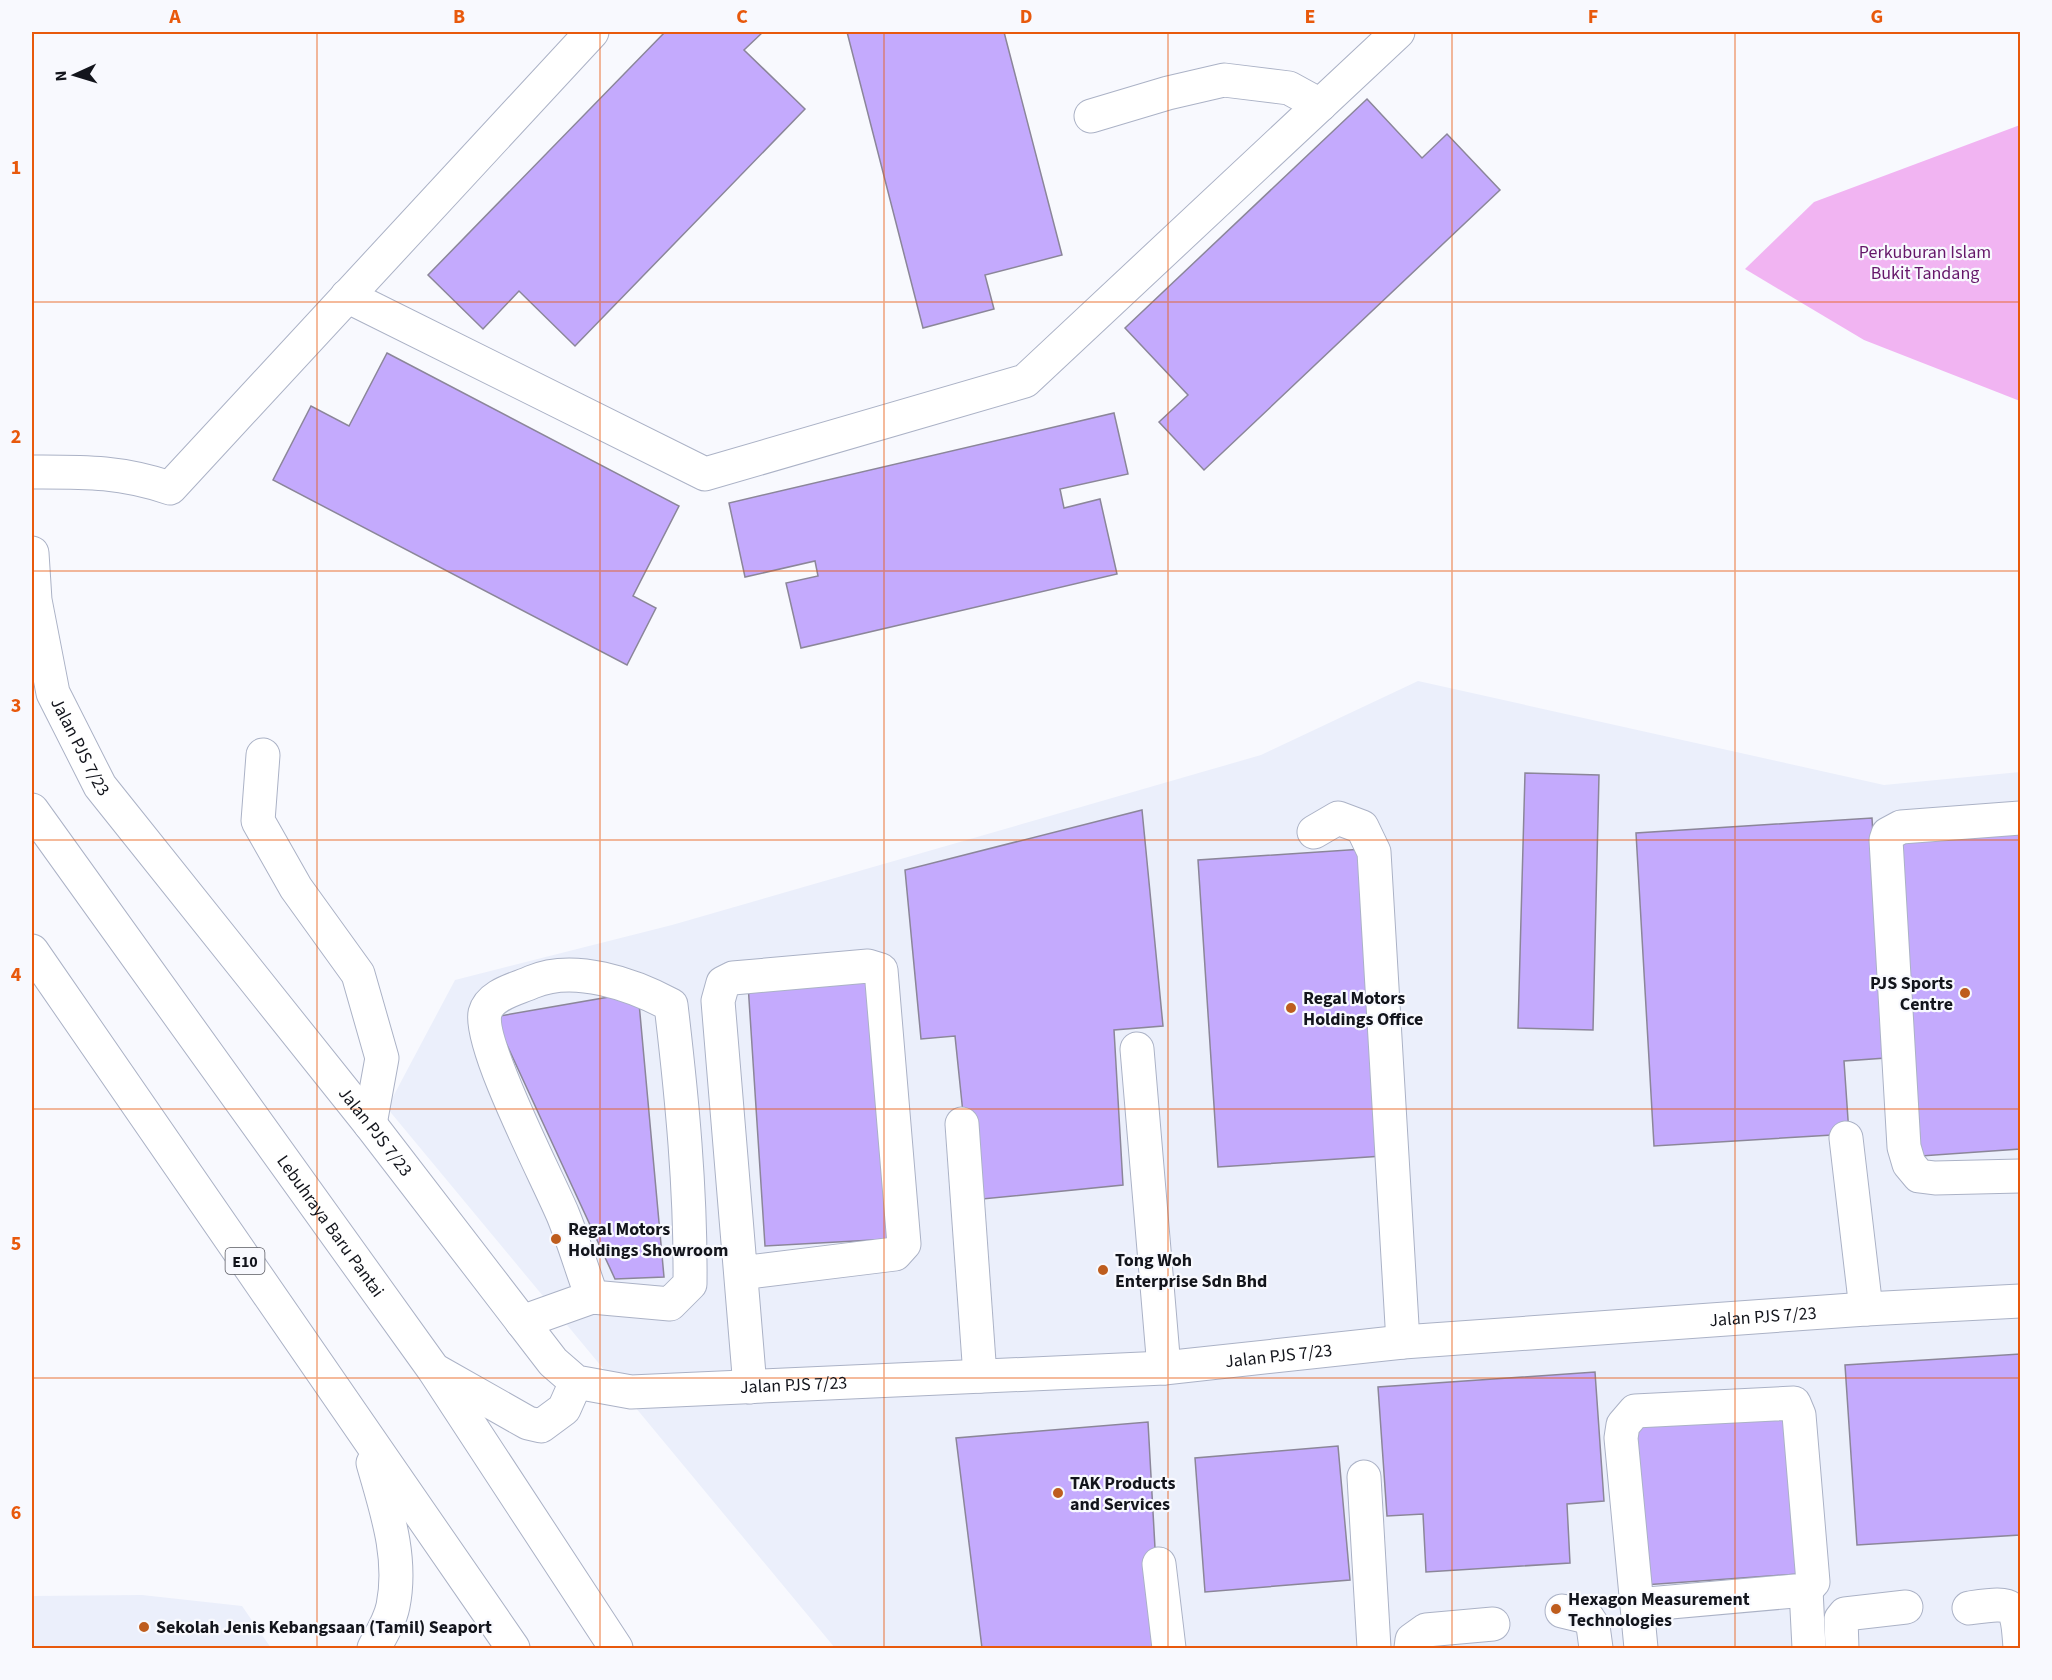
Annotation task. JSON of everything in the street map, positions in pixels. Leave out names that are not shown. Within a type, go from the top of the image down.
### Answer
[{"type":"main road","points":[[32,472],[102,472],[136,477],[170,488],[592,32]]},
{"type":"main road","points":[[347,296],[705,474],[1025,381],[1398,32]]},
{"type":"main road","points":[[1091,116],[1168,93],[1224,80],[1289,88],[1320,105]]},
{"type":"main road","name":"Jalan PJS 7/23","points":[[32,553],[35,600],[53,693],[100,786],[370,1124],[553,1362],[576,1382],[631,1392],[1164,1368],[1403,1342],[1866,1309],[2020,1301]]},
{"type":"main road","points":[[263,755],[258,820],[296,888],[358,974],[382,1058],[370,1124]]},
{"type":"main road","name":"Lebuhraya Baru Pantai","points":[[32,810],[434,1370],[616,1648]]},
{"type":"main road","points":[[1314,832],[1338,818],[1362,826],[1374,852],[1403,1342]]},
{"type":"main road","points":[[2020,818],[1901,827],[1888,834],[1886,840],[1904,1148],[1910,1164],[1919,1176],[1935,1178],[2020,1176]]},
{"type":"main road","name":"E10","points":[[32,951],[513,1648]]},
{"type":"main road","points":[[741,1273],[895,1254],[904,1244],[881,969],[868,966],[733,978],[723,982],[718,1001],[750,1387]]},
{"type":"main road","points":[[522,1322],[592,1297],[670,1304],[690,1284],[691,1212],[670,1005],[639,988],[574,973],[549,975],[494,999],[485,1014],[489,1044],[521,1124],[563,1216],[592,1297]]},
{"type":"main road","points":[[1137,1049],[1164,1368]]},
{"type":"main road","points":[[962,1124],[980,1376]]},
{"type":"main road","points":[[1846,1138],[1866,1309]]},
{"type":"main road","points":[[434,1370],[528,1423],[541,1426],[564,1409],[576,1382]]},
{"type":"main road","points":[[1637,1605],[1806,1590],[1813,1582],[1799,1415],[1794,1403],[1635,1410],[1623,1425],[1621,1438],[1641,1648]]},
{"type":"main road","points":[[368,1440],[397,1562],[393,1606],[374,1648]]},
{"type":"main road","points":[[1364,1477],[1374,1648]]},
{"type":"main road","points":[[1159,1564],[1169,1648]]},
{"type":"main road","points":[[1806,1590],[1809,1648]]},
{"type":"main road","points":[[1969,1608],[2003,1604],[2012,1607],[2018,1618],[2020,1648]]},
{"type":"main road","points":[[1842,1648],[1841,1619],[1845,1614],[1906,1607]]},
{"type":"main road","points":[[1562,1611],[1587,1617],[1593,1626],[1596,1648]]},
{"type":"main road","points":[[1412,1648],[1412,1640],[1426,1630],[1493,1624]]},
{"type":"shaded area","points":[[1418,681],[1884,785],[2020,772],[2020,1648],[835,1648],[387,1108],[455,980],[672,925],[1261,755]]},
{"type":"shaded area","name":"Sekolah Jenis Kebangsaan (Tamil) Seaport","points":[[142,1595],[242,1606],[271,1648],[32,1648],[32,1596]]},
{"type":"green space","name":"Perkuburan Islam Bukit Tandang","points":[[2020,125],[2020,401],[1864,340],[1745,269],[1814,202]]},
{"type":"building","points":[[665,32],[763,32],[744,50],[805,109],[575,346],[519,291],[483,329],[428,275]]},
{"type":"building","points":[[847,32],[1004,32],[1062,255],[985,275],[994,309],[923,328]]},
{"type":"building","points":[[1367,99],[1422,158],[1447,134],[1500,190],[1204,470],[1159,422],[1188,395],[1125,328]]},
{"type":"building","points":[[387,353],[679,506],[633,596],[656,608],[627,665],[273,480],[311,406],[349,426]]},
{"type":"building","points":[[1114,413],[1128,474],[1060,489],[1064,508],[1100,499],[1117,574],[801,648],[786,583],[818,576],[815,561],[745,577],[729,503]]},
{"type":"building","points":[[1525,773],[1599,775],[1593,1030],[1518,1028]]},
{"type":"building","points":[[1142,810],[1163,1026],[1114,1030],[1123,1185],[972,1200],[955,1036],[921,1039],[905,870]]},
{"type":"building","points":[[1872,818],[1886,1058],[1844,1061],[1849,1134],[1654,1146],[1636,833]]},
{"type":"building","name":"PJS Sports Centre","points":[[2020,828],[2020,1149],[1921,1156],[1899,836]]},
{"type":"building","name":"Regal Motors Holdings Office","points":[[1363,849],[1383,1156],[1218,1167],[1198,860]]},
{"type":"building","points":[[875,976],[891,1239],[765,1246],[748,984]]},
{"type":"building","points":[[638,992],[664,1277],[615,1279],[494,1017]]},
{"type":"building","points":[[2020,1354],[2020,1535],[1857,1545],[1845,1365]]},
{"type":"building","points":[[1595,1372],[1604,1501],[1567,1504],[1570,1563],[1426,1572],[1423,1514],[1387,1516],[1378,1387]]},
{"type":"building","points":[[1788,1413],[1799,1574],[1644,1585],[1633,1424]]},
{"type":"building","name":"TAK Products and Services","points":[[1148,1422],[1155,1548],[1165,1648],[982,1648],[956,1438]]},
{"type":"building","points":[[1338,1446],[1350,1580],[1205,1592],[1195,1458]]},
{"type":"place","name":"PJS Sports Centre","points":[[1965,993]]},
{"type":"place","name":"Regal Motors Holdings Office","points":[[1291,1008]]},
{"type":"place","name":"Regal Motors Holdings Showroom","points":[[556,1239]]},
{"type":"place","name":"Tong Woh Enterprise Sdn Bhd","points":[[1103,1270]]},
{"type":"place","name":"TAK Products and Services","points":[[1058,1493]]},
{"type":"place","name":"Hexagon Measurement Technologies","points":[[1556,1609]]},
{"type":"place","name":"Sekolah Jenis Kebangsaan (Tamil) Seaport","points":[[144,1627]]}]
